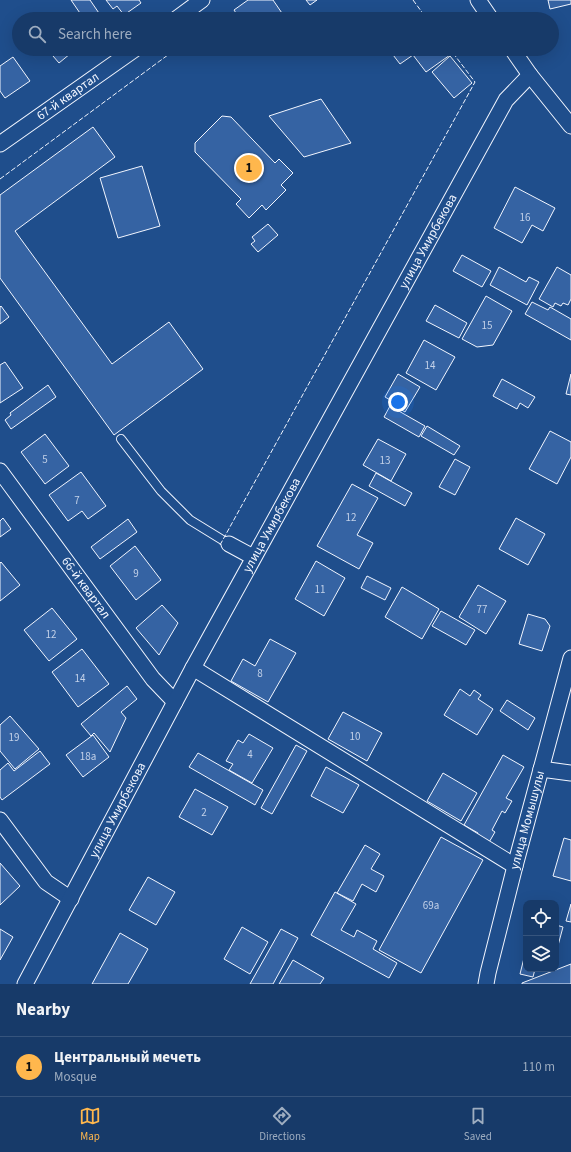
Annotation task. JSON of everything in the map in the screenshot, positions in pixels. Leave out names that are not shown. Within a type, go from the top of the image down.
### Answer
[{"type":"street","points":[[186,12],[202,0]]},
{"type":"street","points":[[478,0],[486,12]]},
{"type":"street","name":"67-й квартал","points":[[0,144],[125,56]]},
{"type":"street","points":[[517,56],[530,75],[571,126]]},
{"type":"street","name":"улица Умирбекова","points":[[25,984],[193,668],[506,100],[530,75]]},
{"type":"street","name":"66-й квартал","points":[[0,471],[153,679],[175,702]]},
{"type":"street","points":[[228,544],[254,557]]},
{"type":"street","name":"улица Момышулы","points":[[486,984],[515,866],[571,658]]},
{"type":"street","points":[[193,668],[515,866]]},
{"type":"street","points":[[541,769],[571,773]]},
{"type":"street","points":[[0,820],[46,882],[71,899]]},
{"type":"lane","points":[[121,439],[161,491],[190,520],[228,544]]},
{"type":"building","points":[[71,0],[90,0],[98,12],[79,12]]},
{"type":"building","points":[[106,0],[139,0],[141,3],[128,12],[122,12],[117,6],[113,9]]},
{"type":"building","points":[[248,0],[273,0],[281,12],[235,12],[234,10]]},
{"type":"building","points":[[306,0],[317,0],[310,5]]},
{"type":"building","points":[[548,0],[571,0],[571,4],[550,9]]},
{"type":"building","points":[[53,56],[68,56],[59,63]]},
{"type":"building","points":[[394,56],[412,56],[400,64]]},
{"type":"building","points":[[414,56],[449,56],[426,72]]},
{"type":"building","points":[[450,56],[472,83],[454,98],[432,72]]},
{"type":"building","points":[[13,57],[30,81],[5,98],[0,91],[0,66]]},
{"type":"building","points":[[321,99],[351,143],[304,157],[269,116]]},
{"type":"building","points":[[222,116],[231,117],[275,163],[279,159],[293,173],[281,185],[286,190],[266,210],[262,205],[249,218],[236,204],[241,199],[195,152],[195,143]]},
{"type":"building","points":[[93,127],[115,157],[15,231],[112,364],[169,322],[203,369],[114,435],[0,278],[0,195]]},
{"type":"building","points":[[142,166],[160,226],[118,238],[100,178]]},
{"type":"building","points":[[515,187],[555,208],[543,231],[532,225],[522,243],[494,228]]},
{"type":"building","points":[[268,224],[278,235],[258,252],[251,244],[255,241],[252,237]]},
{"type":"building","points":[[462,255],[491,271],[482,287],[453,271]]},
{"type":"building","points":[[499,267],[526,282],[529,277],[539,282],[527,305],[490,285]]},
{"type":"building","points":[[557,267],[571,275],[571,299],[568,305],[563,303],[561,306],[555,303],[553,307],[539,299]]},
{"type":"building","points":[[486,296],[512,311],[493,345],[477,347],[462,339]]},
{"type":"building","points":[[532,302],[548,310],[550,307],[571,319],[571,340],[525,314]]},
{"type":"building","points":[[435,305],[467,323],[459,338],[426,321]]},
{"type":"building","points":[[1,306],[9,317],[0,324],[0,307]]},
{"type":"building","points":[[424,340],[455,357],[436,390],[406,373]]},
{"type":"building","points":[[5,362],[23,388],[0,403],[0,365]]},
{"type":"building","points":[[398,374],[420,387],[405,412],[390,403],[392,401],[385,397]]},
{"type":"building","points":[[571,374],[571,395],[566,394]]},
{"type":"building","points":[[502,379],[535,397],[528,408],[520,403],[517,409],[493,396]]},
{"type":"building","points":[[48,385],[56,397],[11,429],[5,420],[11,415],[10,413]]},
{"type":"building","points":[[390,406],[425,426],[419,437],[384,417]]},
{"type":"building","points":[[427,426],[460,446],[454,455],[421,436]]},
{"type":"building","points":[[550,431],[571,442],[571,457],[557,484],[529,469]]},
{"type":"building","points":[[45,434],[69,466],[45,484],[21,452]]},
{"type":"building","points":[[378,439],[406,454],[391,481],[363,465]]},
{"type":"building","points":[[455,459],[470,467],[455,495],[439,487]]},
{"type":"building","points":[[81,472],[106,506],[88,519],[82,511],[68,521],[49,495]]},
{"type":"building","points":[[376,473],[412,493],[405,506],[369,486]]},
{"type":"building","points":[[352,484],[378,498],[357,535],[373,543],[359,569],[317,546]]},
{"type":"building","points":[[3,518],[11,529],[0,537],[0,521]]},
{"type":"building","points":[[516,518],[545,534],[528,565],[499,549]]},
{"type":"building","points":[[128,519],[137,532],[100,559],[91,547]]},
{"type":"building","points":[[135,546],[161,580],[136,600],[110,566]]},
{"type":"building","points":[[316,561],[345,578],[324,616],[295,599]]},
{"type":"building","points":[[1,562],[20,585],[0,601],[0,563]]},
{"type":"building","points":[[367,576],[391,588],[385,600],[361,588]]},
{"type":"building","points":[[478,585],[506,601],[486,634],[459,617]]},
{"type":"building","points":[[402,587],[439,609],[422,639],[385,617]]},
{"type":"building","points":[[162,605],[178,623],[159,655],[136,628]]},
{"type":"building","points":[[52,608],[77,639],[49,661],[24,630]]},
{"type":"building","points":[[441,611],[475,630],[466,645],[432,626]]},
{"type":"building","points":[[528,614],[545,619],[550,626],[542,651],[519,644]]},
{"type":"building","points":[[270,639],[296,653],[268,702],[231,681],[243,659],[255,666]]},
{"type":"building","points":[[82,649],[109,684],[78,707],[52,672]]},
{"type":"building","points":[[127,686],[137,699],[121,712],[126,718],[110,752],[94,733],[91,736],[81,724]]},
{"type":"building","points":[[460,689],[470,696],[474,690],[481,695],[478,699],[493,709],[477,735],[444,715]]},
{"type":"building","points":[[507,700],[535,718],[528,730],[500,711]]},
{"type":"building","points":[[343,712],[382,733],[367,761],[328,739]]},
{"type":"building","points":[[10,716],[39,749],[15,769],[0,751],[0,725]]},
{"type":"building","points":[[249,734],[273,748],[252,783],[229,770],[233,764],[226,761],[238,740],[243,743]]},
{"type":"building","points":[[93,735],[109,757],[83,777],[66,755]]},
{"type":"building","points":[[296,745],[307,751],[272,814],[261,808]]},
{"type":"building","points":[[40,751],[50,764],[2,800],[0,797],[0,770],[8,763],[14,771]]},
{"type":"building","points":[[198,753],[263,790],[255,805],[189,767]]},
{"type":"building","points":[[503,755],[524,767],[506,798],[512,801],[505,813],[502,811],[492,830],[495,832],[488,844],[476,837],[478,833],[464,825]]},
{"type":"building","points":[[326,767],[359,785],[343,813],[311,796]]},
{"type":"building","points":[[443,773],[477,793],[461,821],[427,801]]},
{"type":"building","points":[[195,789],[228,807],[212,835],[179,817]]},
{"type":"building","points":[[441,837],[483,860],[421,973],[379,950]]},
{"type":"building","points":[[564,838],[571,840],[571,881],[553,876]]},
{"type":"building","points":[[365,845],[380,854],[371,869],[384,876],[376,892],[362,884],[353,901],[337,893]]},
{"type":"building","points":[[0,863],[20,886],[0,905]]},
{"type":"building","points":[[148,877],[175,892],[156,925],[129,910]]},
{"type":"building","points":[[335,892],[356,904],[341,930],[354,937],[357,930],[377,941],[373,949],[397,963],[389,978],[311,935]]},
{"type":"building","points":[[571,904],[571,922],[566,921]]},
{"type":"building","points":[[559,926],[563,927],[559,942]]},
{"type":"building","points":[[242,927],[268,942],[250,974],[224,959]]},
{"type":"building","points":[[0,929],[13,937],[0,960]]},
{"type":"building","points":[[281,929],[298,938],[273,984],[250,984]]},
{"type":"building","points":[[120,933],[148,949],[128,984],[92,984]]},
{"type":"building","points":[[293,960],[324,978],[320,984],[279,984]]},
{"type":"building","points":[[523,962],[523,972],[534,972],[533,977],[520,974]]},
{"type":"building","points":[[571,964],[571,984],[522,984],[550,972],[559,972],[559,969]]},
{"type":"fence","points":[[413,0],[422,12]]},
{"type":"fence","points":[[0,179],[167,56]]},
{"type":"fence","points":[[220,545],[475,82],[455,56]]},
{"type":"place","name":"Центральный мечеть","points":[[249,168]]}]
